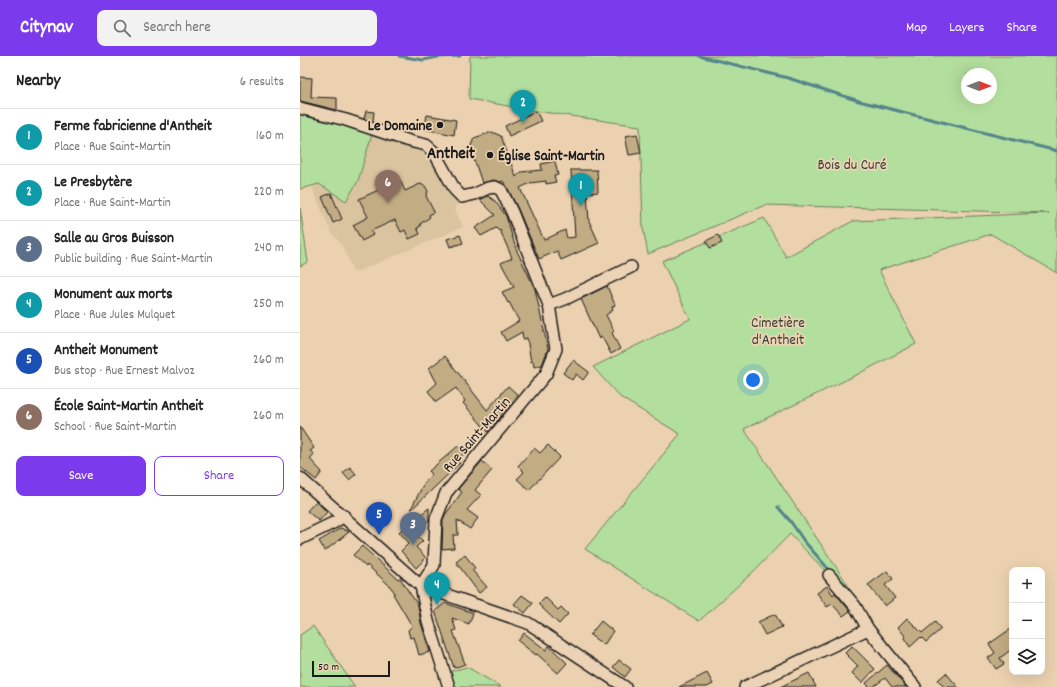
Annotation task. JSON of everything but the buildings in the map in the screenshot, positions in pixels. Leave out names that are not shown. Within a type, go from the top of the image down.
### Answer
[{"type":"street","name":"Rue Saint-Martin","points":[[300,108],[346,120],[409,141],[426,145],[434,152],[455,190],[462,197],[475,194],[488,188],[498,188],[501,190],[512,212],[549,305],[556,348],[546,374],[446,493],[436,519],[434,565],[421,586]]},
{"type":"street","points":[[549,305],[565,299],[631,267]]},
{"type":"street","points":[[300,478],[421,586],[528,623],[625,687]]},
{"type":"street","points":[[300,539],[344,516]]},
{"type":"street","points":[[830,575],[855,606],[868,629],[915,687]]},
{"type":"street","points":[[421,586],[428,621],[448,687]]},
{"type":"street","points":[[746,687],[868,629]]},
{"type":"shaded area","points":[[372,134],[425,151],[435,163],[459,204],[454,207],[463,227],[354,273],[342,245],[331,232],[312,187],[319,185],[346,201],[358,181]]},
{"type":"green space","points":[[470,56],[1057,56],[1057,273],[991,234],[879,270],[916,344],[852,377],[744,429],[848,585],[829,575],[790,534],[753,572],[699,621],[585,549],[680,434],[620,397],[593,367],[690,319],[662,261],[764,218],[786,257],[853,221],[1049,213],[765,205],[648,254],[643,228],[640,126],[536,111],[469,99]]},
{"type":"green space","points":[[300,114],[345,123],[372,134],[358,181],[346,201],[319,184],[300,189]]},
{"type":"green space","points":[[300,208],[308,262],[300,266]]},
{"type":"green space","points":[[313,626],[355,687],[300,687],[300,635]]},
{"type":"green space","points":[[467,667],[501,687],[451,687],[448,672]]},
{"type":"waterway","points":[[399,56],[423,60],[438,57],[460,56]]},
{"type":"waterway","points":[[699,56],[788,78],[859,101],[1057,151]]},
{"type":"waterway","points":[[778,507],[791,522],[804,541],[831,572]]},
{"type":"place","name":"Le Presbytère","points":[[523,123]]},
{"type":"place","name":"Le Domaine","points":[[440,125]]},
{"type":"place","name":"Église Saint-Martin","points":[[490,155]]},
{"type":"place","name":"École Saint-Martin Antheit","points":[[388,203]]},
{"type":"place","name":"Ferme fabricienne d'Antheit","points":[[581,206]]},
{"type":"place","name":"Antheit Monument","points":[[379,535]]},
{"type":"place","name":"Salle au Gros Buisson","points":[[413,545]]},
{"type":"place","name":"Monument aux morts","points":[[437,605]]},
{"type":"district","name":"Antheit","points":[[451,152]]},
{"type":"park label","name":"Bois du Curé","points":[[852,164]]},
{"type":"park label","name":"Cimetière d'Antheit","points":[[778,330]]}]
